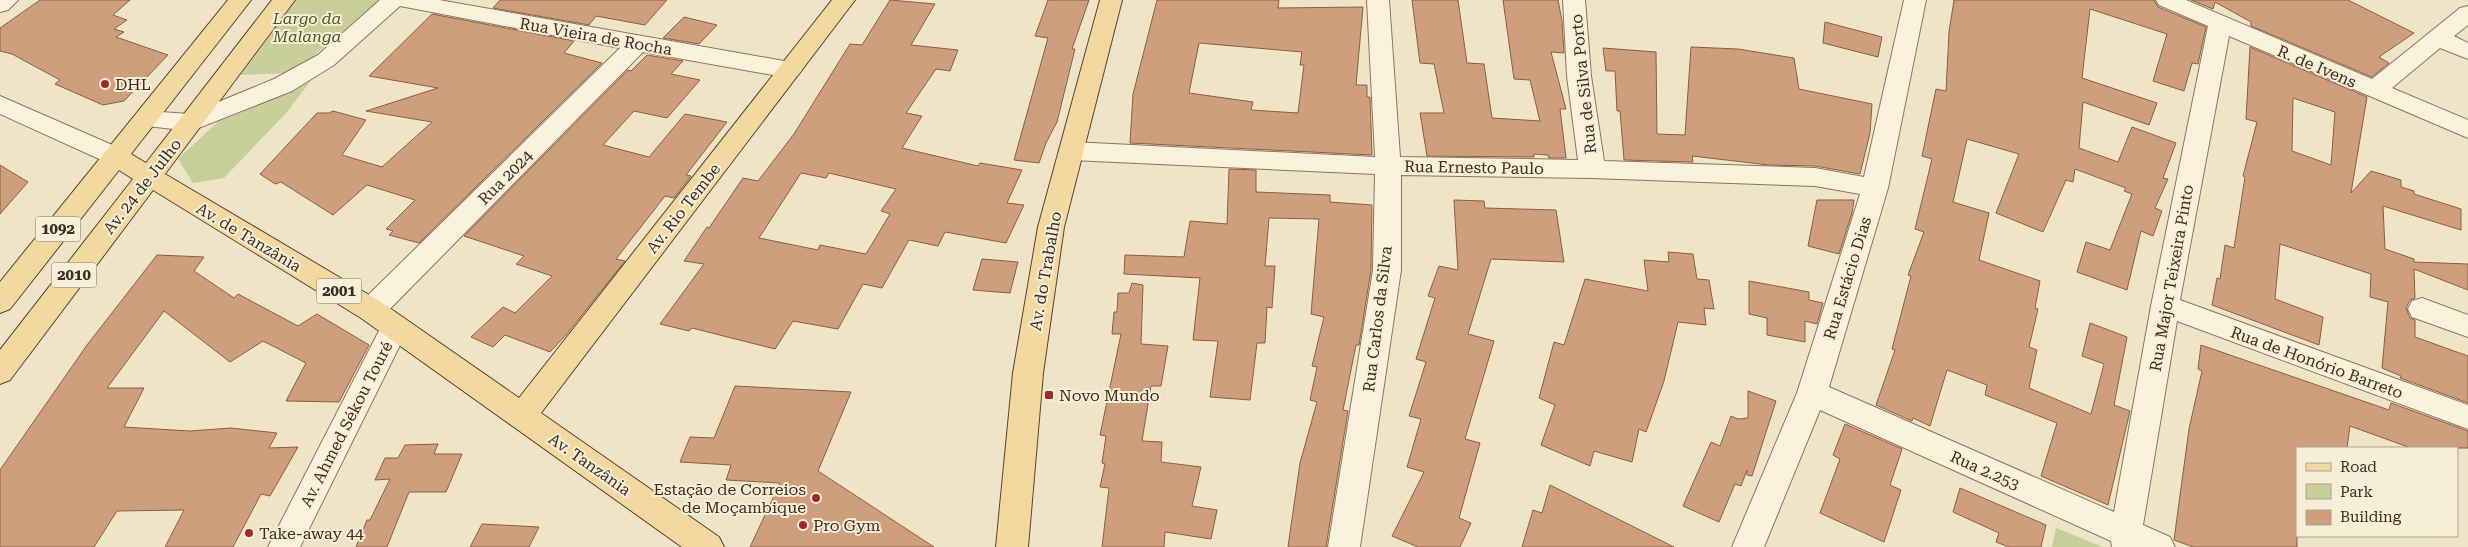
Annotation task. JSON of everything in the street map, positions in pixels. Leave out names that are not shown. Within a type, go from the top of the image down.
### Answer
[{"type":"main road","points":[[117,157],[240,0]]},
{"type":"main road","name":"Av. 24 de Julho","points":[[0,372],[284,0]]},
{"type":"main road","name":"Av. Rio Tembe","points":[[522,416],[844,0]]},
{"type":"main road","name":"Av. do Trabalho","points":[[1012,547],[1028,373],[1050,227],[1072,151],[1111,0]]},
{"type":"main road","name":"Av. de Tanzânia","points":[[117,157],[383,319],[522,416]]},
{"type":"main road","name":"1092","points":[[0,302],[117,157]]},
{"type":"main road","name":"Av. Tanzânia","points":[[522,416],[708,547]]},
{"type":"street","points":[[0,5],[7,0]]},
{"type":"street","points":[[147,119],[191,123],[283,85],[326,60],[394,0]]},
{"type":"street","name":"Rua Vieira de Rocha","points":[[402,0],[790,70]]},
{"type":"street","name":"Rua Carlos da Silva","points":[[1344,547],[1387,270],[1388,166],[1378,0]]},
{"type":"street","name":"Rua de Silva Porto","points":[[1574,0],[1579,76],[1592,169]]},
{"type":"street","name":"Rua Estácio Dias","points":[[1748,547],[1812,392],[1875,188],[1915,0]]},
{"type":"street","name":"R. de Ivens","points":[[2167,0],[2468,130]]},
{"type":"street","points":[[2374,90],[2437,36],[2468,13]]},
{"type":"street","name":"Rua Major Teixeira Pinto","points":[[2127,540],[2165,306],[2220,24]]},
{"type":"street","points":[[2437,36],[2468,52]]},
{"type":"street","name":"Rua 2024","points":[[383,319],[638,44]]},
{"type":"street","points":[[0,104],[117,157]]},
{"type":"street","name":"Rua Ernesto Paulo","points":[[1072,151],[1388,166],[1592,169],[1815,177],[1875,188]]},
{"type":"street","name":"Rua de Honório Barreto","points":[[2165,306],[2468,417]]},
{"type":"street","points":[[2422,309],[2468,326]]},
{"type":"street","name":"Av. Ahmed Sékou Touré","points":[[284,547],[383,319]]},
{"type":"street","name":"Rua 2.253","points":[[1812,392],[2127,540],[2159,547]]},
{"type":"green space","name":"Largo da Malanga","points":[[293,0],[379,0],[294,73],[239,75]]},
{"type":"green space","points":[[313,78],[287,112],[224,178],[193,183],[178,159],[226,114]]},
{"type":"green space","points":[[2056,528],[2103,547],[2052,547]]},
{"type":"building","points":[[40,0],[130,0],[113,15],[127,20],[114,29],[124,32],[116,37],[168,55],[124,101],[103,105],[55,84],[60,80],[12,54],[0,51],[0,28]]},
{"type":"building","points":[[500,0],[667,0],[645,25],[596,16],[589,25],[493,8]]},
{"type":"building","points":[[890,0],[935,4],[911,45],[958,50],[950,71],[936,69],[906,113],[922,116],[902,148],[978,166],[980,163],[1022,170],[1007,203],[1024,205],[1006,243],[945,232],[938,246],[909,240],[882,288],[863,284],[838,329],[793,321],[775,349],[692,328],[689,331],[660,324],[704,264],[684,261],[707,227],[709,228],[743,178],[758,181],[794,134],[850,44],[862,45]],"holes":[[[801,173],[826,178],[829,173],[896,189],[881,211],[890,214],[866,254],[820,245],[818,250],[759,238]]]},
{"type":"building","points":[[1048,0],[1089,0],[1072,49],[1075,49],[1057,122],[1046,143],[1039,163],[1014,160],[1048,38],[1035,36]]},
{"type":"building","points":[[1157,0],[1279,0],[1278,8],[1363,7],[1356,85],[1367,85],[1367,97],[1370,97],[1372,155],[1130,143],[1133,94]],"holes":[[[1199,43],[1302,52],[1300,65],[1304,65],[1298,113],[1251,110],[1253,102],[1189,93]]]},
{"type":"building","points":[[1412,0],[1458,0],[1467,63],[1484,64],[1492,118],[1540,121],[1530,80],[1514,79],[1503,0],[1558,0],[1562,21],[1564,53],[1551,52],[1566,109],[1560,109],[1566,158],[1549,158],[1548,155],[1534,154],[1534,157],[1427,156],[1420,113],[1444,113],[1434,64],[1420,63]]},
{"type":"building","points":[[1954,0],[2154,0],[2158,7],[2206,27],[2198,64],[2192,63],[2184,91],[2153,81],[2167,34],[2090,9],[2082,78],[2157,103],[2149,125],[2083,102],[2079,148],[2118,162],[2132,127],[2176,143],[2163,178],[2168,179],[2155,208],[2162,211],[2153,236],[2141,231],[2127,290],[2077,272],[2086,242],[2110,250],[2132,194],[2124,191],[2126,188],[2075,169],[2073,182],[2066,180],[2043,232],[1996,213],[2019,154],[1967,139],[1953,202],[1989,213],[1979,260],[2040,281],[2035,308],[2038,309],[2029,347],[2037,350],[2029,388],[2091,414],[2104,364],[2082,356],[2090,323],[2127,337],[2114,405],[2130,411],[2108,505],[2041,476],[2057,423],[1985,395],[1987,385],[1947,370],[1930,426],[1913,418],[1912,421],[1876,405],[1895,350],[1892,349],[1911,276],[1908,275],[1924,232],[1915,229],[1932,159],[1922,156],[1936,89],[1946,91],[1949,32]]},
{"type":"building","points":[[2191,0],[2348,0],[2414,33],[2379,57],[2389,63],[2372,77],[2251,26],[2251,22],[2215,2],[2213,9]]},
{"type":"building","points":[[432,14],[574,41],[564,53],[602,63],[419,243],[389,235],[393,231],[386,229],[415,200],[367,185],[333,215],[281,182],[275,184],[260,174],[317,113],[333,111],[366,120],[342,155],[382,167],[432,122],[366,111],[438,88],[369,76]]},
{"type":"building","points":[[684,17],[717,25],[699,44],[663,38]]},
{"type":"building","points":[[1825,22],[1882,37],[1878,57],[1823,43]]},
{"type":"building","points":[[1691,47],[1738,49],[1794,58],[1799,89],[1872,104],[1870,133],[1860,174],[1815,166],[1769,165],[1692,156],[1693,162],[1624,160],[1620,111],[1617,111],[1615,71],[1606,71],[1603,48],[1656,52],[1657,134],[1685,135]]},
{"type":"building","points":[[2250,47],[2367,97],[2351,193],[2371,171],[2401,180],[2401,187],[2414,191],[2414,194],[2461,209],[2461,230],[2383,206],[2385,249],[2414,259],[2414,262],[2468,264],[2468,290],[2414,269],[2415,298],[2410,300],[2406,308],[2410,318],[2415,320],[2415,337],[2468,356],[2468,403],[2400,378],[2401,376],[2382,368],[2388,302],[2370,297],[2371,274],[2280,244],[2275,299],[2323,317],[2319,345],[2212,305],[2217,278],[2220,279],[2225,245],[2234,248],[2245,177],[2243,176],[2257,122],[2246,119]],"holes":[[[2293,98],[2335,112],[2331,165],[2292,151]]]},
{"type":"building","points":[[647,55],[683,61],[671,74],[700,80],[667,118],[634,111],[603,145],[649,157],[685,114],[727,122],[686,175],[691,176],[674,198],[665,196],[616,259],[625,261],[550,352],[505,335],[493,347],[471,337],[503,307],[515,313],[552,276],[516,264],[524,256],[464,236],[628,70],[631,71]]},
{"type":"building","points":[[0,165],[28,182],[0,214]]},
{"type":"building","points":[[1229,169],[1256,170],[1256,192],[1330,195],[1330,202],[1372,205],[1371,270],[1359,345],[1356,345],[1343,410],[1348,411],[1326,547],[1288,547],[1300,463],[1317,402],[1310,400],[1317,367],[1312,366],[1324,317],[1311,314],[1319,219],[1269,218],[1265,266],[1275,266],[1272,308],[1267,307],[1265,343],[1257,343],[1250,400],[1210,397],[1218,341],[1193,340],[1200,278],[1124,274],[1125,255],[1184,257],[1190,221],[1227,224]]},
{"type":"building","points":[[1454,200],[1484,201],[1485,208],[1556,210],[1564,262],[1491,259],[1468,334],[1494,341],[1465,439],[1480,443],[1459,518],[1471,523],[1460,547],[1418,547],[1392,536],[1424,472],[1407,467],[1421,419],[1409,416],[1426,362],[1416,359],[1435,298],[1428,296],[1439,266],[1458,270]]},
{"type":"building","points":[[1817,200],[1854,200],[1852,213],[1839,254],[1808,246]]},
{"type":"building","points":[[1668,252],[1693,254],[1697,279],[1709,280],[1714,309],[1704,308],[1706,325],[1678,322],[1664,381],[1646,432],[1639,429],[1632,462],[1594,451],[1590,466],[1541,445],[1555,405],[1539,398],[1554,342],[1564,345],[1585,279],[1648,291],[1644,260],[1669,262]]},
{"type":"building","points":[[157,255],[204,257],[194,271],[234,298],[238,294],[298,326],[317,314],[369,345],[339,402],[286,401],[306,363],[263,341],[230,362],[164,311],[107,388],[144,388],[124,427],[190,431],[231,428],[277,433],[269,448],[298,447],[270,496],[261,494],[233,547],[165,547],[184,510],[117,511],[94,547],[0,547],[0,470],[87,345]]},
{"type":"building","points":[[982,259],[1018,262],[1010,293],[973,290]]},
{"type":"building","points":[[1749,281],[1809,292],[1809,300],[1823,303],[1817,324],[1805,321],[1805,342],[1767,335],[1767,318],[1749,314]]},
{"type":"building","points":[[1132,283],[1143,285],[1141,344],[1168,346],[1161,386],[1151,386],[1142,441],[1162,442],[1161,462],[1201,467],[1192,506],[1217,510],[1211,539],[1165,532],[1164,547],[1102,547],[1109,488],[1100,487],[1105,464],[1102,463],[1106,436],[1100,435],[1121,334],[1112,334],[1114,312],[1117,312],[1118,293],[1129,293]]},
{"type":"building","points":[[2201,345],[2389,410],[2391,403],[2468,431],[2468,448],[2408,447],[2350,426],[2347,447],[2296,447],[2297,547],[2193,547],[2174,540],[2189,429],[2202,371],[2198,369]]},
{"type":"building","points":[[735,386],[851,392],[818,471],[934,547],[750,547],[780,483],[726,480],[731,465],[680,462],[690,437],[714,438]]},
{"type":"building","points":[[1748,391],[1776,401],[1752,476],[1747,475],[1747,470],[1741,486],[1735,484],[1719,522],[1683,506],[1711,442],[1720,446],[1731,416],[1738,419],[1748,418]]},
{"type":"building","points":[[1845,424],[1902,449],[1890,485],[1901,490],[1884,542],[1820,513],[1840,459],[1833,455]]},
{"type":"building","points":[[438,444],[434,454],[462,454],[446,492],[409,492],[387,547],[356,547],[367,520],[370,520],[390,479],[375,480],[385,458],[398,458],[405,445]]},
{"type":"building","points":[[1550,485],[1674,547],[1522,547],[1533,510],[1542,513]]},
{"type":"building","points":[[1960,488],[2046,525],[2041,547],[2009,547],[1996,542],[1999,533],[1953,512]]},
{"type":"building","points":[[482,524],[539,527],[529,547],[470,547]]},
{"type":"place","name":"DHL","points":[[105,84]]},
{"type":"place","name":"Novo Mundo","points":[[1049,395]]},
{"type":"place","name":"Estação de Correios de Moçambique","points":[[816,498]]},
{"type":"place","name":"Pro Gym","points":[[803,525]]},
{"type":"place","name":"Take-away 44","points":[[249,533]]}]
